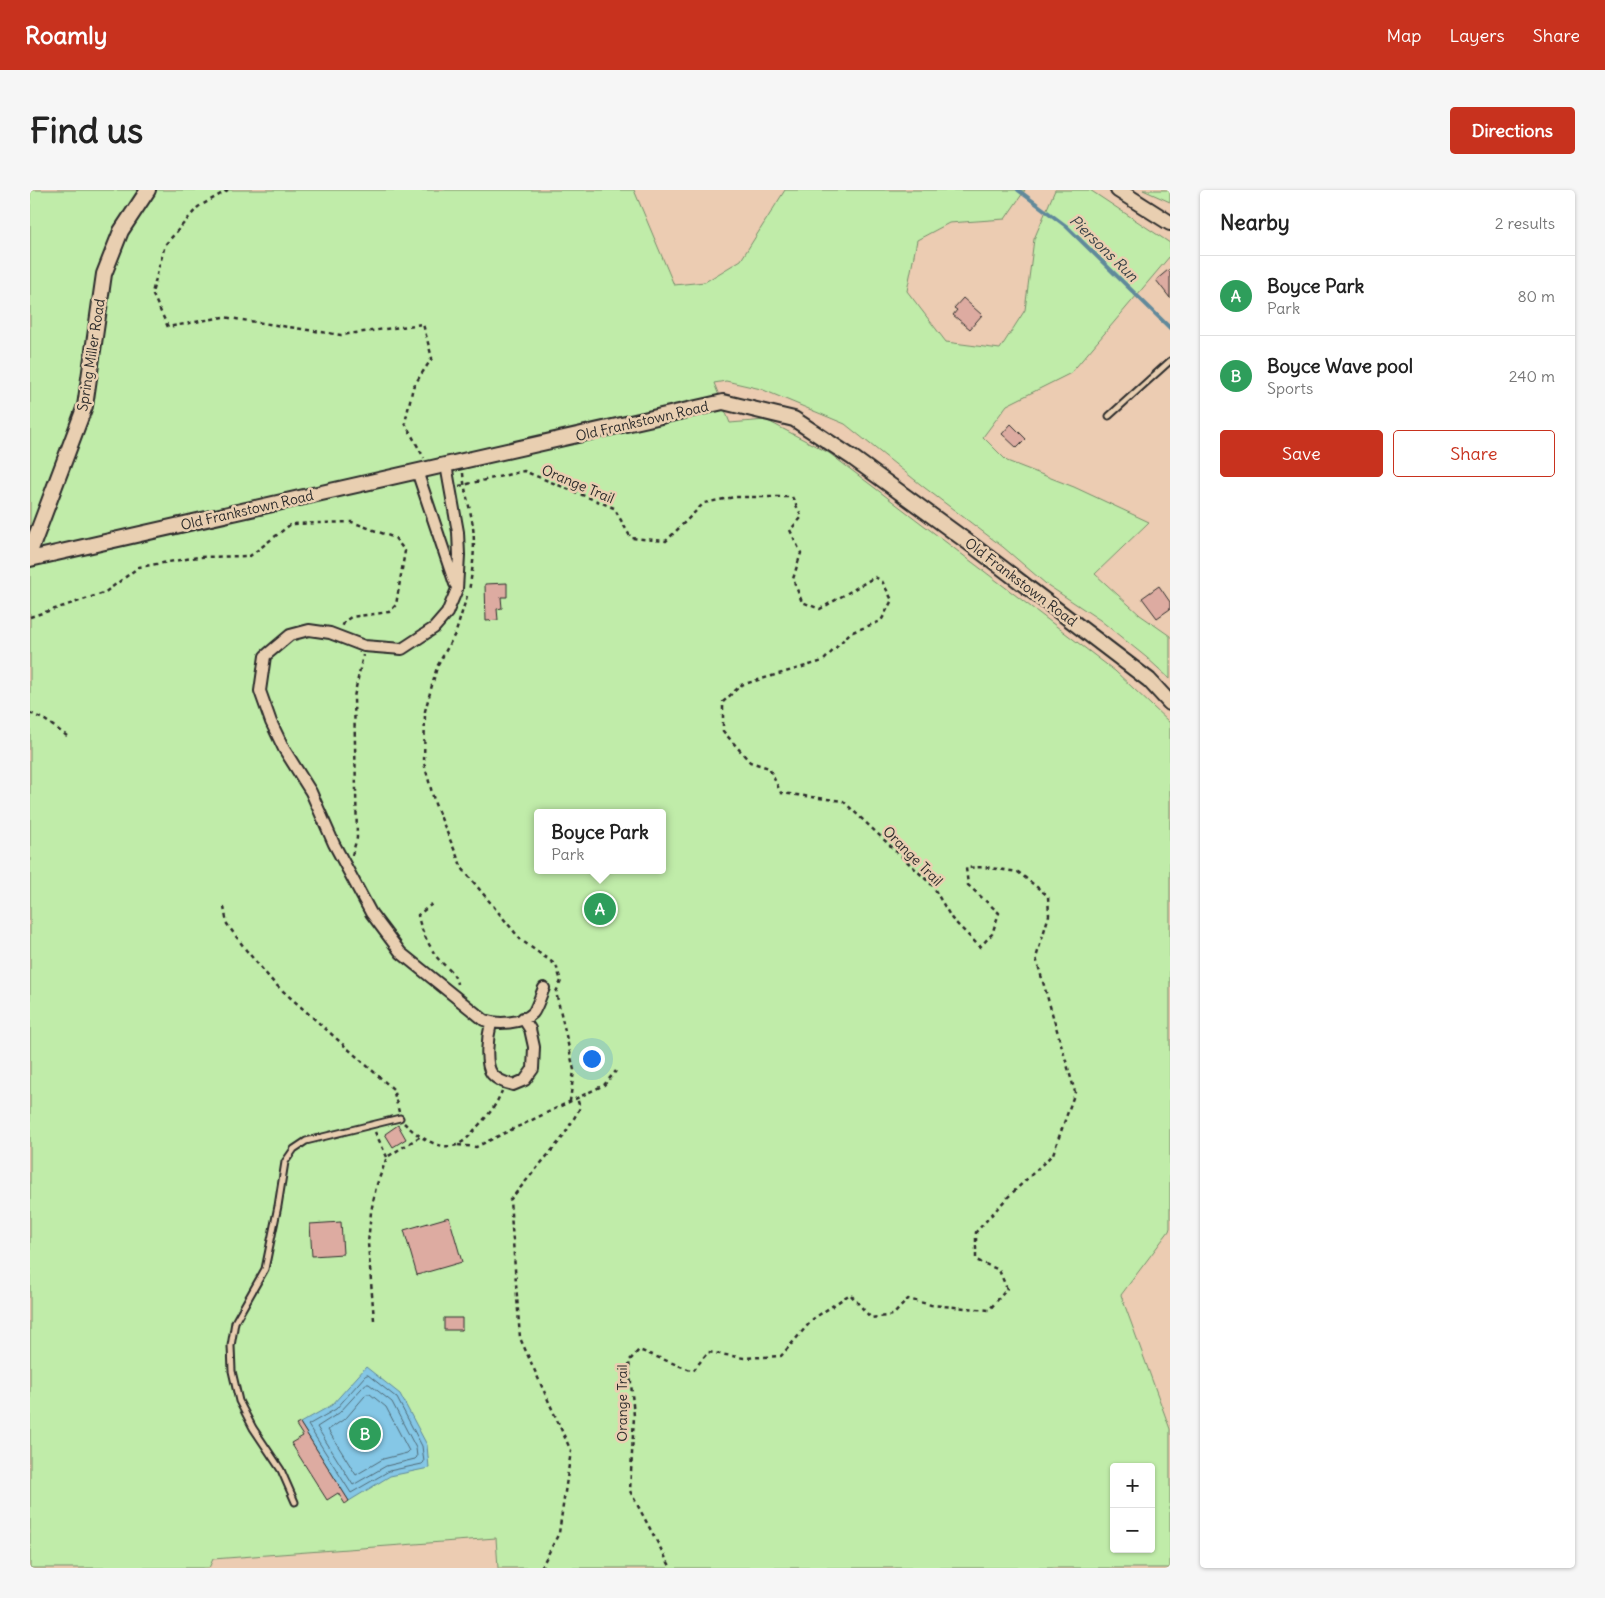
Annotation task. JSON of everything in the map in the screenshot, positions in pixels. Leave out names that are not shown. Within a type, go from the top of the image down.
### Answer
[{"type":"street","name":"Spring Miller Road","points":[[30,552],[85,406],[104,274],[121,231],[148,190]]},
{"type":"street","points":[[1118,190],[1170,223]]},
{"type":"street","name":"Old Frankstown Road","points":[[30,558],[723,402],[794,419],[853,458],[1150,680],[1170,703]]},
{"type":"street","points":[[446,465],[458,532],[459,555],[456,588],[447,613],[434,628],[402,649],[364,646],[330,633],[309,630],[290,635],[265,656],[260,692],[270,722],[311,792],[334,844],[371,913],[401,953],[484,1020],[491,1023],[515,1022],[533,1013],[544,988]]},
{"type":"street","points":[[423,470],[456,588]]},
{"type":"street","points":[[491,1023],[488,1035],[488,1060],[491,1073],[498,1080],[512,1085],[525,1080],[533,1069],[534,1047],[530,1029],[523,1018]]},
{"type":"lane","points":[[1109,416],[1170,361]]},
{"type":"lane","points":[[295,1502],[281,1470],[253,1428],[239,1401],[232,1371],[231,1346],[235,1322],[265,1269],[278,1206],[284,1162],[294,1149],[306,1140],[400,1118]]},
{"type":"path","points":[[228,190],[198,207],[165,244],[152,292],[168,327],[223,317],[341,335],[423,324],[432,358],[413,387],[405,423],[423,470]]},
{"type":"path","points":[[464,461],[464,485],[475,542],[472,576],[456,632],[437,668],[425,712],[424,763],[434,804],[462,868],[521,940],[556,965],[561,981],[556,992],[574,1070],[570,1101]]},
{"type":"path","name":"Orange Trail","points":[[450,488],[524,471],[614,508],[631,538],[666,541],[704,503],[735,497],[792,497],[802,517],[790,530],[802,553],[793,579],[802,602],[820,609],[875,577],[882,581],[892,600],[881,621],[850,633],[823,661],[741,685],[723,702],[723,731],[750,762],[769,768],[781,793],[842,801],[932,885],[952,918],[980,947],[992,934],[999,914],[968,886],[966,868],[984,867],[1018,872],[1048,896],[1049,915],[1036,958],[1075,1092],[1053,1154],[1006,1199],[976,1232],[976,1260],[999,1270],[1006,1290],[989,1310],[931,1305],[908,1299],[893,1315],[871,1318],[850,1294],[813,1319],[781,1356],[744,1358],[708,1352],[693,1371],[639,1350],[630,1361],[634,1416],[630,1491],[671,1568]]},
{"type":"path","points":[[30,617],[104,593],[139,567],[198,557],[250,556],[291,524],[352,522],[395,538],[405,551],[396,605],[389,612],[351,616],[345,622],[338,636]]},
{"type":"path","points":[[348,870],[358,838],[354,697],[364,646]]},
{"type":"path","points":[[30,713],[45,720],[68,736]]},
{"type":"path","points":[[432,904],[418,916],[419,923],[436,956],[456,977],[458,988],[454,995]]},
{"type":"path","points":[[224,907],[227,924],[274,983],[394,1089],[400,1118],[413,1132],[430,1141],[450,1148],[457,1145],[495,1107],[506,1083]]},
{"type":"path","points":[[457,1145],[476,1147],[604,1085],[616,1071]]},
{"type":"path","points":[[541,1568],[559,1533],[571,1451],[520,1338],[510,1200],[563,1137],[580,1108],[577,1098]]},
{"type":"path","points":[[371,1125],[387,1157]]},
{"type":"path","points":[[374,1320],[368,1243],[376,1187],[387,1157],[421,1136]]},
{"type":"green space","points":[[30,190],[634,190],[674,285],[705,282],[741,260],[785,190],[1025,190],[1005,219],[949,223],[917,240],[907,291],[946,342],[1000,349],[1025,310],[1034,239],[1055,190],[1090,190],[1170,243],[1170,256],[1071,373],[1007,405],[983,437],[1007,461],[1074,487],[1149,522],[1095,574],[1140,615],[1170,636],[1170,679],[1100,620],[1046,584],[1003,547],[845,424],[761,389],[726,381],[714,383],[730,423],[766,420],[829,453],[1115,671],[1170,723],[1170,1228],[1121,1295],[1170,1429],[1170,1568],[498,1568],[496,1538],[213,1559],[209,1568],[30,1568]]},
{"type":"green space","points":[[1143,190],[1170,190],[1170,202]]},
{"type":"water","points":[[366,1367],[400,1394],[427,1445],[429,1468],[390,1476],[349,1501],[300,1423],[332,1405]]},
{"type":"building","points":[[1168,270],[1170,273],[1170,298],[1156,280]]},
{"type":"building","points":[[963,298],[982,315],[970,329],[953,315],[957,310],[954,308]]},
{"type":"building","points":[[1011,424],[1026,439],[1017,448],[1002,434]]},
{"type":"building","points":[[507,583],[507,597],[501,597],[502,608],[497,609],[498,620],[486,621],[485,584]]},
{"type":"building","points":[[1159,586],[1170,602],[1170,609],[1157,618],[1142,598]]},
{"type":"building","points":[[398,1125],[406,1139],[393,1147],[385,1134]]},
{"type":"building","points":[[449,1217],[462,1262],[417,1275],[404,1230]]},
{"type":"building","points":[[341,1222],[343,1254],[312,1256],[310,1224]]},
{"type":"building","points":[[444,1318],[462,1318],[462,1330],[444,1330]]},
{"type":"building","points":[[300,1423],[349,1501],[345,1504],[338,1493],[327,1500],[291,1443],[303,1436],[296,1425]]},
{"type":"waterway","name":"Piersons Run","points":[[1018,190],[1066,226],[1170,328]]},
{"type":"place","name":"Boyce Park","points":[[600,909]]},
{"type":"place","name":"Boyce Wave pool","points":[[365,1434]]}]
